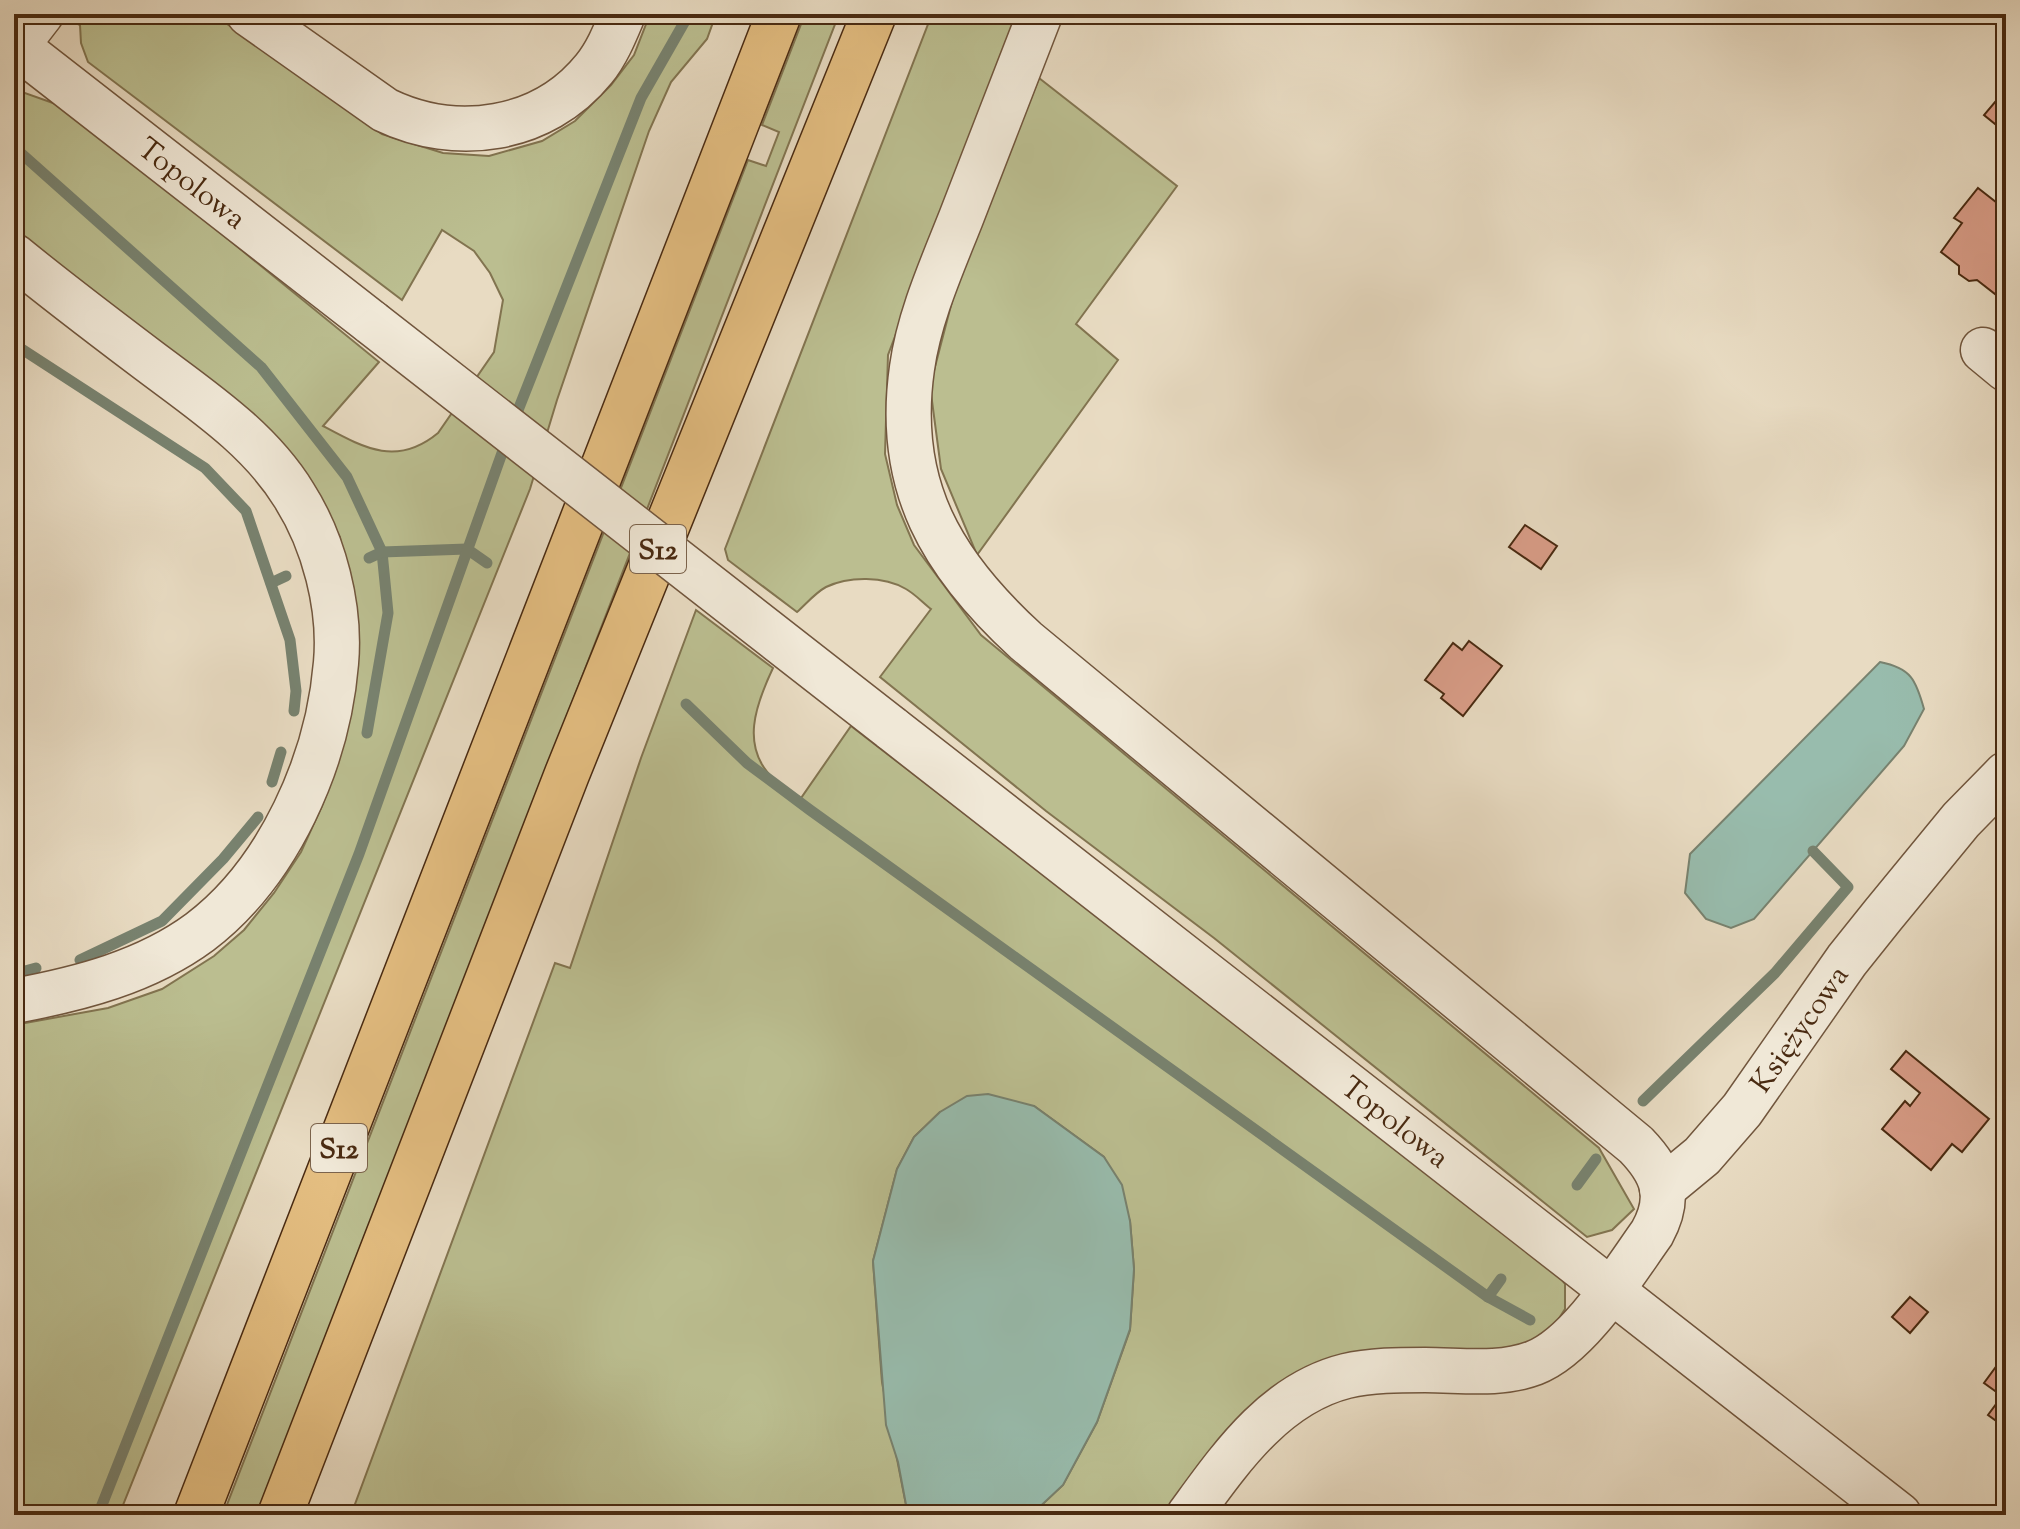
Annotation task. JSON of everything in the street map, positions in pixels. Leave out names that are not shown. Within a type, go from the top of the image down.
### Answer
[{"type":"highway","name":"S12","points":[[196,1515],[779,14]]},
{"type":"highway","name":"S12","points":[[280,1515],[567,774],[874,14]]},
{"type":"street","points":[[249,14],[385,110],[408,121],[453,130],[500,126],[525,119],[567,95],[596,67],[623,14]]},
{"type":"street","points":[[1040,14],[949,248],[912,367],[909,405],[913,464],[939,540],[976,592],[1007,624],[1636,1145],[1650,1160],[1662,1189],[1660,1218],[1574,1336],[1553,1353],[1535,1363],[1506,1371],[1370,1372],[1334,1380],[1280,1409],[1233,1455],[1189,1515]]},
{"type":"street","name":"Topolowa","points":[[22,38],[372,323],[1899,1515]]},
{"type":"street","points":[[14,256],[229,422],[279,473],[307,519],[325,567],[336,629],[336,662],[323,729],[308,780],[294,813],[279,842],[230,907],[168,953],[129,971],[79,987],[14,1001]]},
{"type":"street","name":"Księżycowa","points":[[1662,1189],[1702,1156],[1742,1110],[1847,960],[1961,820],[2006,774]]},
{"type":"shaded area","points":[[76,14],[213,14],[382,134],[443,153],[489,156],[542,141],[575,121],[611,85],[634,55],[650,14],[716,14],[707,39],[671,82],[649,131],[557,400],[530,489],[119,1515],[14,1515],[14,1025],[108,1008],[162,989],[214,956],[244,930],[301,852],[321,808],[335,772],[355,665],[340,537],[304,474],[14,229],[14,97],[25,93],[67,108],[379,362],[323,426],[352,441],[394,452],[423,443],[438,433],[494,352],[503,300],[490,273],[474,251],[442,230],[402,300],[88,62],[81,43],[80,25],[70,20]]},
{"type":"shaded area","points":[[805,14],[839,14],[257,1515],[223,1515],[748,160],[766,166],[779,132],[762,125]]},
{"type":"shaded area","points":[[932,14],[1018,14],[888,355],[885,454],[897,505],[914,545],[981,635],[1599,1148],[1634,1209],[1612,1230],[1587,1237],[1214,938],[1046,811],[880,677],[931,609],[913,593],[887,582],[866,579],[845,581],[822,589],[797,612],[728,560],[725,549]]},
{"type":"shaded area","points":[[1039,78],[1177,186],[1076,324],[1118,360],[977,555],[941,469],[930,386],[955,290]]},
{"type":"shaded area","points":[[696,610],[773,668],[757,711],[754,740],[757,754],[775,780],[801,798],[851,726],[1551,1266],[1565,1284],[1565,1309],[1549,1334],[1510,1351],[1385,1353],[1168,1515],[1031,1515],[1063,1485],[1097,1422],[1130,1330],[1134,1269],[1130,1221],[1104,1157],[1034,1106],[940,1112],[914,1137],[897,1169],[873,1261],[882,1382],[908,1515],[351,1515],[555,963],[570,968],[641,758]]},
{"type":"shaded area","points":[[1880,662],[1899,668],[1911,677],[1924,709],[1904,746],[1754,919],[1731,928],[1706,919],[1685,893],[1690,854]]},
{"type":"shaded area","points":[[988,1094],[1034,1106],[1104,1157],[1122,1185],[1130,1221],[1134,1269],[1130,1329],[1097,1422],[1063,1485],[1031,1515],[908,1515],[898,1462],[886,1425],[873,1261],[897,1169],[914,1137],[940,1112],[967,1096]]},
{"type":"building","points":[[2006,89],[2006,133],[1984,115]]},
{"type":"building","points":[[1978,188],[2006,210],[2006,280],[1995,294],[1977,280],[1969,281],[1959,274],[1959,266],[1941,252],[1962,223],[1954,218]]},
{"type":"building","points":[[1525,525],[1557,546],[1541,569],[1509,547]]},
{"type":"building","points":[[1469,641],[1502,666],[1463,716],[1441,698],[1444,694],[1425,680],[1453,643],[1462,650]]},
{"type":"building","points":[[1906,1051],[1989,1119],[1962,1152],[1952,1144],[1931,1170],[1882,1129],[1905,1101],[1910,1106],[1920,1093],[1891,1069]]},
{"type":"building","points":[[1910,1297],[1928,1312],[1910,1333],[1892,1317]]},
{"type":"building","points":[[2006,1353],[2006,1428],[1988,1415],[2002,1396],[1984,1383]]},
{"type":"waterway","points":[[513,423],[641,98],[689,14]]},
{"type":"waterway","points":[[14,147],[261,367],[347,477],[382,552],[388,613],[367,733]]},
{"type":"waterway","points":[[14,344],[205,468],[246,511],[290,640],[296,691],[294,711]]},
{"type":"waterway","points":[[98,1515],[359,854],[507,439]]},
{"type":"waterway","points":[[369,558],[382,552],[467,549],[487,563]]},
{"type":"waterway","points":[[271,583],[286,576]]},
{"type":"waterway","points":[[686,704],[747,763],[810,810],[1488,1297],[1530,1320]]},
{"type":"waterway","points":[[272,782],[281,752]]},
{"type":"waterway","points":[[80,960],[162,921],[223,859],[258,817]]},
{"type":"waterway","points":[[1643,1101],[1775,973],[1848,887],[1813,851]]},
{"type":"waterway","points":[[14,974],[36,968]]},
{"type":"waterway","points":[[1577,1185],[1596,1159]]},
{"type":"waterway","points":[[1488,1297],[1501,1279]]}]
